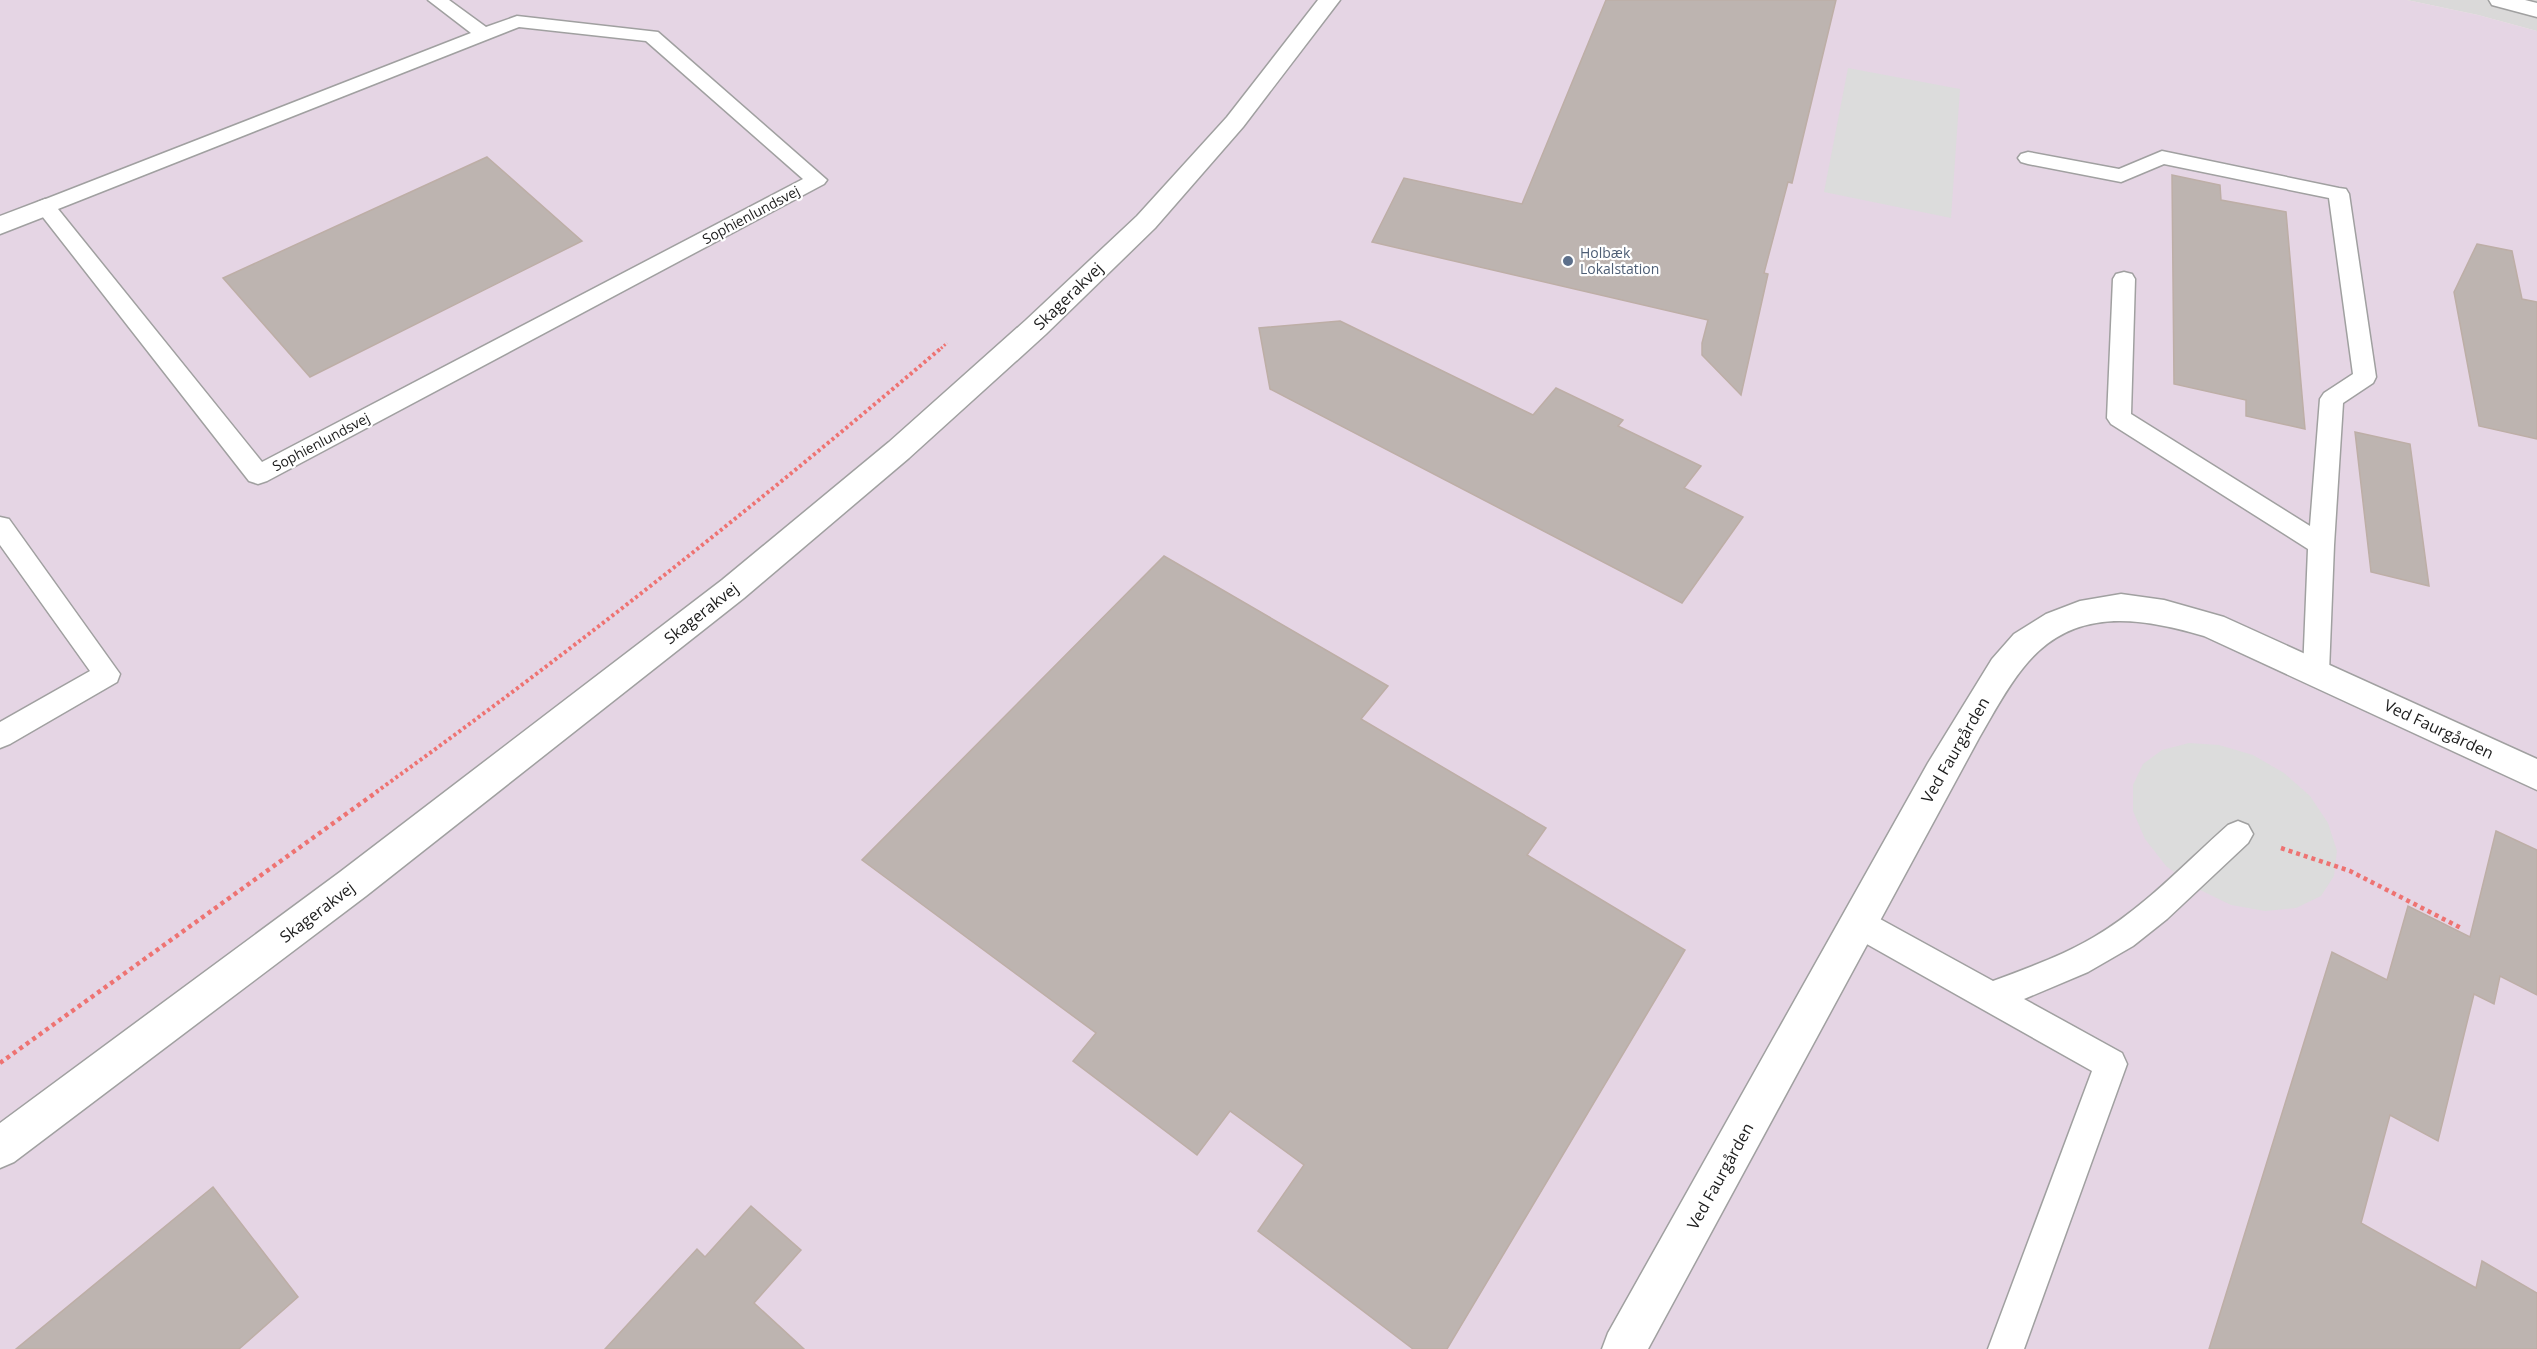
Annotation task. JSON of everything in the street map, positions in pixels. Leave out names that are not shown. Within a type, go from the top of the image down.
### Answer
[{"type":"street","name":"Skagerakvej","points":[[0,1148],[363,877],[733,589],[899,450],[1036,327],[1146,222],[1235,122],[1329,0]]},
{"type":"street","points":[[2500,0],[2537,10]]},
{"type":"street","name":"Sophienlundsvej","points":[[0,226],[45,207]]},
{"type":"street","name":"Ved Faurgården","points":[[1624,1349],[1860,924],[1952,752],[2010,660],[2031,639],[2059,622],[2099,607],[2136,606],[2213,626],[2537,775]]},
{"type":"lane","points":[[437,0],[485,34]]},
{"type":"lane","name":"Sophienlundsvej","points":[[517,21],[651,36],[817,180],[258,475],[45,207],[517,21]]},
{"type":"lane","points":[[2028,158],[2121,176],[2162,156],[2339,194],[2366,377],[2332,399],[2320,545],[2316,672]]},
{"type":"lane","points":[[2124,279],[2119,417],[2320,545]]},
{"type":"lane","points":[[0,526],[107,674],[0,736]]},
{"type":"lane","points":[[1991,997],[2059,970],[2106,947],[2143,919],[2238,834]]},
{"type":"lane","points":[[1860,924],[2111,1064],[2006,1349]]},
{"type":"path","points":[[0,1063],[476,721],[807,462],[948,342]]},
{"type":"path","points":[[2238,834],[2350,872],[2463,929]]},
{"type":"shaded area","points":[[0,0],[2407,0],[2478,15],[2537,31],[2537,1349],[0,1349]]},
{"type":"shaded area","points":[[2407,0],[2537,0],[2537,31],[2478,15]]},
{"type":"shaded area","points":[[1848,68],[1960,89],[1951,218],[1824,192]]},
{"type":"shaded area","points":[[2189,743],[2219,745],[2253,755],[2284,773],[2310,796],[2328,823],[2337,851],[2334,876],[2321,896],[2296,908],[2265,911],[2231,905],[2196,888],[2166,866],[2145,839],[2133,811],[2133,785],[2143,764],[2162,750]]},
{"type":"building","points":[[1606,0],[1836,0],[1792,183],[1788,182],[1764,273],[1768,274],[1741,395],[1702,355],[1702,343],[1708,320],[1372,242],[1404,178],[1522,204]]},
{"type":"building","points":[[487,157],[582,241],[310,377],[223,278]]},
{"type":"building","points":[[2172,175],[2220,185],[2221,200],[2286,212],[2305,429],[2246,416],[2246,400],[2174,384]]},
{"type":"building","points":[[2477,244],[2512,251],[2522,299],[2537,302],[2537,439],[2479,426],[2454,292]]},
{"type":"building","points":[[1340,321],[1533,415],[1556,388],[1623,420],[1618,426],[1701,466],[1684,488],[1743,517],[1682,603],[1270,389],[1259,328]]},
{"type":"building","points":[[2355,432],[2410,444],[2429,586],[2371,572]]},
{"type":"building","points":[[1164,556],[1388,686],[1361,719],[1546,828],[1527,855],[1685,950],[1447,1349],[1413,1349],[1258,1231],[1304,1165],[1230,1111],[1197,1155],[1073,1061],[1096,1033],[862,860]]},
{"type":"building","points":[[2496,831],[2537,850],[2537,995],[2500,976],[2494,1004],[2474,994],[2438,1141],[2390,1115],[2361,1223],[2476,1288],[2482,1261],[2537,1293],[2537,1349],[2209,1349],[2332,952],[2387,980],[2408,906],[2470,937]]},
{"type":"building","points":[[213,1187],[298,1297],[239,1349],[16,1349]]},
{"type":"building","points":[[751,1206],[801,1250],[754,1303],[804,1349],[605,1349],[697,1249],[705,1257]]},
{"type":"place","name":"Holbæk Lokalstation","points":[[1568,261]]}]
